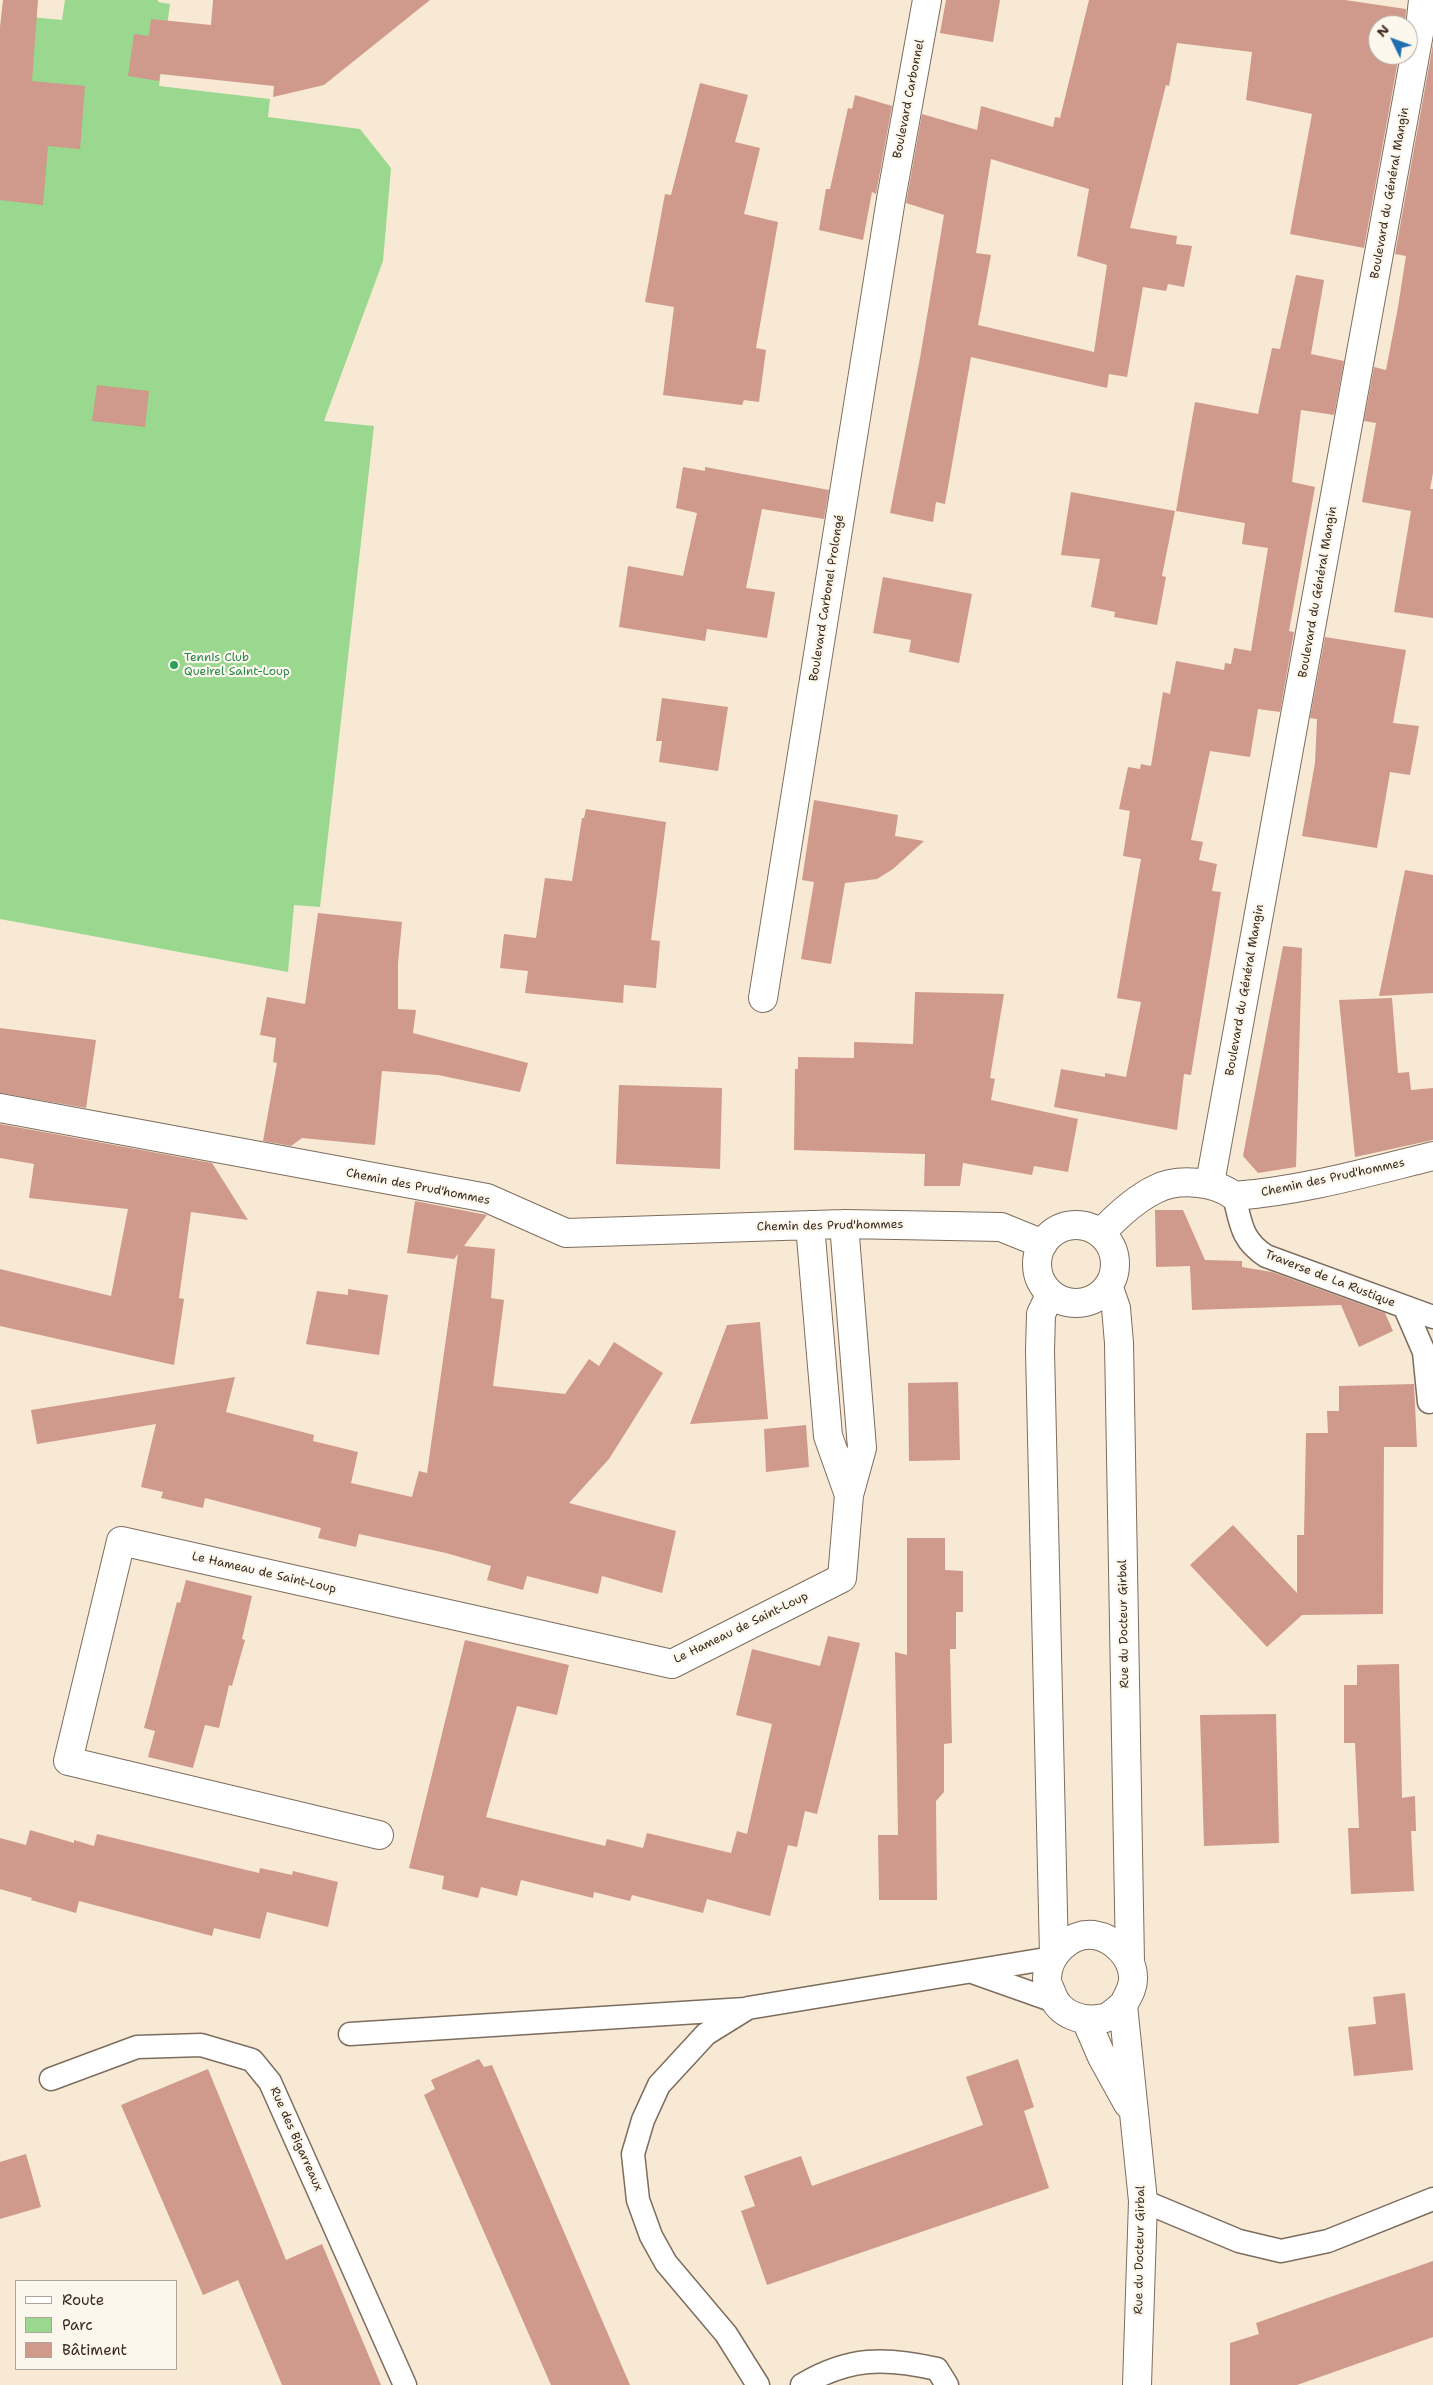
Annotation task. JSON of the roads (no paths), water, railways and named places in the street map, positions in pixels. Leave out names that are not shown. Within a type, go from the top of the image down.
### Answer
[{"type":"street","name":"Boulevard Carbonnel","points":[[890,199],[927,0]]},
{"type":"street","name":"Boulevard du Général Mangin","points":[[1210,1183],[1418,38],[1423,0]]},
{"type":"street","name":"Boulevard Carbonel Prolongé","points":[[763,998],[890,199]]},
{"type":"street","name":"Chemin des Prud'hommes","points":[[0,1108],[487,1198],[566,1233],[844,1224],[1001,1227],[1043,1244]]},
{"type":"street","name":"Chemin des Prud'hommes","points":[[1234,1196],[1273,1192],[1433,1156]]},
{"type":"street","points":[[1101,1233],[1116,1217],[1157,1188],[1182,1184],[1210,1183],[1225,1189],[1234,1196]]},
{"type":"street","name":"Le Hameau de Saint-Loup","points":[[379,1835],[68,1761],[121,1541],[672,1664],[842,1578],[849,1495],[862,1448],[844,1224]]},
{"type":"street","name":"Le Hameau de Saint-Loup","points":[[810,1225],[828,1436],[849,1495]]},
{"type":"street","points":[[1076,1225],[1090,1226],[1101,1233],[1110,1242],[1116,1259],[1114,1277],[1109,1288],[1092,1301],[1070,1304],[1050,1295],[1042,1284],[1037,1271],[1038,1256],[1043,1244],[1051,1233],[1063,1227],[1076,1225]]},
{"type":"street","name":"Rue du Docteur Girbal","points":[[1109,1288],[1116,1308],[1119,1343],[1130,1962],[1133,1977],[1131,1991],[1123,2005],[1143,2200],[1137,2385]]},
{"type":"street","points":[[1050,1295],[1041,1314],[1040,1351],[1053,1957],[1047,1980],[1054,2002],[1068,2014],[1086,2020],[1107,2017],[1123,2005]]},
{"type":"street","points":[[1053,1957],[1071,1939],[1094,1935],[1115,1943],[1130,1962]]},
{"type":"street","name":"Rue du Docteur Girbal","points":[[1086,2020],[1102,2057],[1134,2114]]},
{"type":"lane","name":"Traverse de La Rustique","points":[[1234,1196],[1242,1228],[1252,1247],[1266,1256],[1433,1317]]},
{"type":"lane","points":[[1405,1308],[1424,1352],[1429,1402]]},
{"type":"lane","points":[[350,2034],[748,2008],[1053,1957]]},
{"type":"lane","points":[[971,1971],[1054,2002]]},
{"type":"lane","points":[[748,2008],[706,2034],[659,2085],[643,2120],[633,2154],[638,2200],[651,2236],[666,2263],[726,2334],[758,2385]]},
{"type":"lane","name":"Rue des Bigarreaux","points":[[51,2079],[137,2047],[200,2045],[252,2060],[270,2082],[405,2385]]},
{"type":"lane","points":[[1143,2200],[1239,2241],[1281,2251],[1328,2241],[1433,2199]]},
{"type":"lane","points":[[802,2385],[854,2362],[905,2362],[937,2369],[947,2385]]},
{"type":"place","name":"Tennis Club Queirel Saint-Loup","points":[[174,665]]}]
